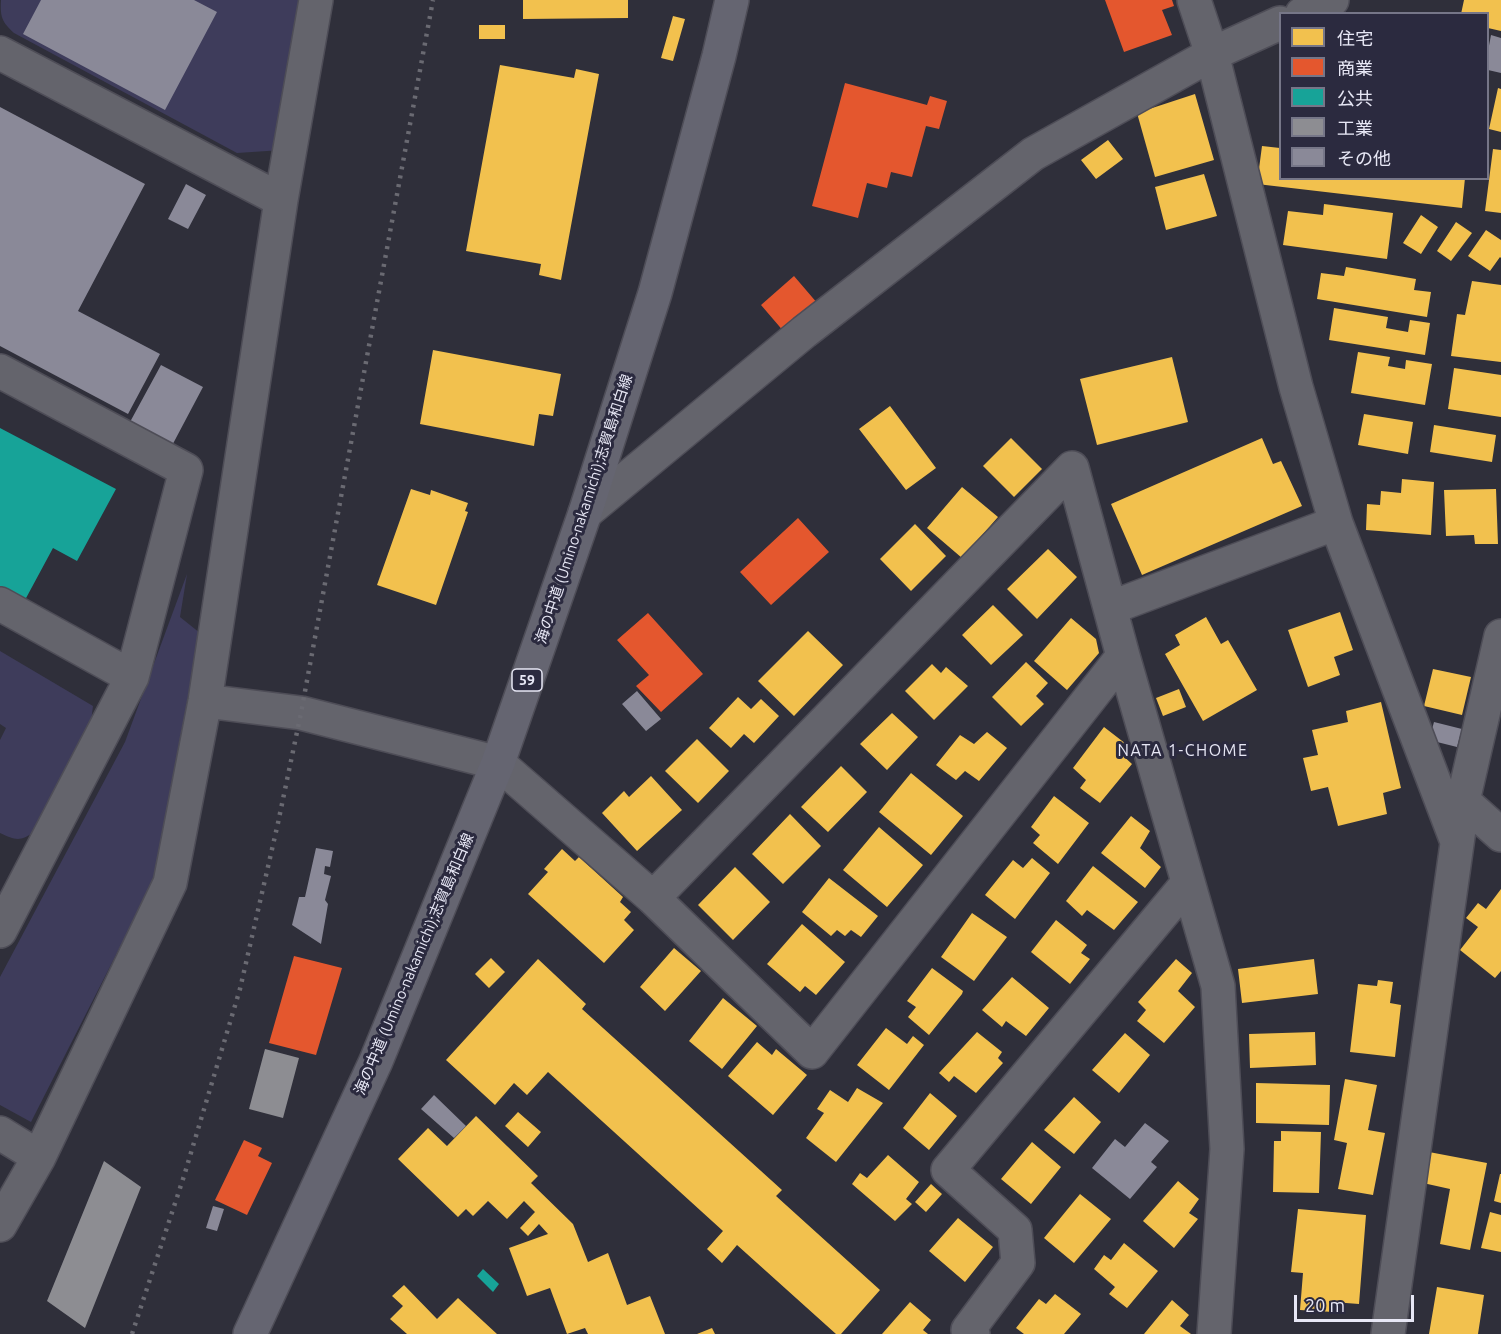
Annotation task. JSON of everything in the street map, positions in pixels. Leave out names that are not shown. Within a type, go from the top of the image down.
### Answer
[{"type":"main road","name":"海の中道 (Umino-nakamichi);志賀島和白線","points":[[250,1334],[376,1061],[498,763],[585,513],[655,292],[732,0]]},
{"type":"street","points":[[0,1225],[39,1158],[170,883],[205,701],[281,200],[316,0]]},
{"type":"street","points":[[1194,0],[1212,54],[1296,387],[1336,523],[1457,842]]},
{"type":"street","points":[[1306,12],[1332,0]]},
{"type":"street","points":[[585,513],[804,332],[1033,154],[1212,54],[1279,24]]},
{"type":"street","points":[[0,53],[281,200]]},
{"type":"street","points":[[0,371],[186,470],[132,677],[0,931]]},
{"type":"street","points":[[653,898],[1072,468],[1123,656],[1218,986],[1227,1149],[1214,1334]]},
{"type":"street","points":[[1110,608],[1336,523]]},
{"type":"street","points":[[0,604],[132,677]]},
{"type":"street","points":[[1388,1334],[1463,801],[1501,636]]},
{"type":"street","points":[[205,701],[301,713],[498,763],[653,898],[812,1052],[1123,656]]},
{"type":"street","points":[[1463,801],[1501,835]]},
{"type":"street","points":[[973,1334],[968,1330],[1018,1263],[1015,1230],[948,1170],[1188,883]]},
{"type":"street","points":[[0,1133],[39,1158]]},
{"type":"shaded area","points":[[1,0],[306,0],[282,150],[237,153],[14,33],[3,19]]},
{"type":"shaded area","points":[[187,574],[180,617],[200,633],[153,882],[31,1122],[0,1105],[0,977],[125,742]]},
{"type":"shaded area","points":[[0,651],[93,706],[91,722],[34,832],[21,839],[0,833],[0,740],[6,728],[0,724]]},
{"type":"building: 住宅","points":[[523,0],[628,0],[628,18],[523,19]]},
{"type":"building: 住宅","points":[[1464,0],[1501,0],[1501,31],[1489,28],[1489,12],[1461,12]]},
{"type":"building: 住宅","points":[[673,16],[685,19],[673,61],[661,58]]},
{"type":"building: 住宅","points":[[479,25],[505,25],[505,39],[479,39]]},
{"type":"building: 住宅","points":[[500,65],[574,78],[576,69],[599,74],[561,280],[539,275],[541,264],[466,251]]},
{"type":"building: 住宅","points":[[1498,88],[1501,89],[1501,132],[1489,129]]},
{"type":"building: 住宅","points":[[1195,94],[1214,160],[1155,177],[1137,113]]},
{"type":"building: 住宅","points":[[1108,140],[1123,159],[1096,179],[1081,160]]},
{"type":"building: 住宅","points":[[1262,146],[1279,148],[1279,180],[1465,180],[1462,208],[1257,184]]},
{"type":"building: 住宅","points":[[1493,149],[1501,150],[1501,213],[1485,211]]},
{"type":"building: 住宅","points":[[1204,174],[1217,216],[1166,230],[1155,187]]},
{"type":"building: 住宅","points":[[1324,204],[1393,213],[1387,259],[1283,245],[1288,211],[1323,215]]},
{"type":"building: 住宅","points":[[1421,215],[1438,227],[1421,254],[1403,243]]},
{"type":"building: 住宅","points":[[1456,222],[1472,233],[1451,261],[1437,251]]},
{"type":"building: 住宅","points":[[1486,230],[1501,240],[1501,258],[1490,271],[1468,256]]},
{"type":"building: 住宅","points":[[1346,267],[1416,279],[1414,290],[1431,292],[1427,317],[1317,299],[1321,273],[1344,276]]},
{"type":"building: 住宅","points":[[1472,281],[1501,285],[1501,362],[1451,356],[1457,314],[1465,315]]},
{"type":"building: 住宅","points":[[1334,308],[1388,317],[1386,328],[1408,332],[1410,320],[1430,323],[1425,355],[1329,340]]},
{"type":"building: 住宅","points":[[433,350],[561,374],[553,416],[539,414],[534,446],[420,424]]},
{"type":"building: 住宅","points":[[1358,352],[1390,357],[1388,366],[1405,369],[1406,360],[1432,364],[1425,405],[1351,393]]},
{"type":"building: 住宅","points":[[1172,357],[1188,422],[1097,445],[1080,379]]},
{"type":"building: 住宅","points":[[1454,368],[1501,375],[1501,417],[1448,409]]},
{"type":"building: 住宅","points":[[890,406],[936,468],[906,490],[859,429]]},
{"type":"building: 住宅","points":[[1364,414],[1413,422],[1408,454],[1358,445]]},
{"type":"building: 住宅","points":[[1434,425],[1496,435],[1492,462],[1430,452]]},
{"type":"building: 住宅","points":[[1011,438],[1042,469],[1014,497],[983,466]]},
{"type":"building: 住宅","points":[[1262,438],[1273,464],[1281,461],[1302,506],[1142,575],[1111,504]]},
{"type":"building: 住宅","points":[[1402,479],[1434,482],[1431,535],[1366,530],[1367,504],[1380,505],[1381,491],[1401,493]]},
{"type":"building: 住宅","points":[[962,487],[998,517],[962,558],[927,528]]},
{"type":"building: 住宅","points":[[411,489],[430,495],[431,490],[468,503],[465,511],[468,512],[436,605],[377,585]]},
{"type":"building: 住宅","points":[[1496,489],[1498,544],[1475,544],[1474,535],[1446,536],[1444,490]]},
{"type":"building: 住宅","points":[[915,524],[946,556],[911,591],[880,559]]},
{"type":"building: 住宅","points":[[1048,549],[1077,577],[1037,619],[1007,589]]},
{"type":"building: 住宅","points":[[993,605],[1023,635],[991,665],[962,635]]},
{"type":"building: 住宅","points":[[1340,612],[1353,650],[1334,657],[1340,675],[1308,687],[1288,630]]},
{"type":"building: 住宅","points":[[1206,617],[1221,644],[1228,640],[1257,690],[1203,721],[1165,654],[1180,645],[1175,635]]},
{"type":"building: 住宅","points":[[1071,618],[1096,639],[1099,653],[1067,690],[1034,661]]},
{"type":"building: 住宅","points":[[808,631],[843,665],[794,716],[758,681]]},
{"type":"building: 住宅","points":[[1026,662],[1048,683],[1036,696],[1044,704],[1021,726],[992,697]]},
{"type":"building: 住宅","points":[[932,664],[941,673],[946,667],[968,686],[934,720],[905,691]]},
{"type":"building: 住宅","points":[[1433,669],[1471,677],[1462,715],[1424,706]]},
{"type":"building: 住宅","points":[[1179,689],[1186,707],[1163,716],[1156,698]]},
{"type":"building: 住宅","points":[[738,697],[751,709],[761,699],[779,716],[754,743],[744,734],[731,748],[709,728]]},
{"type":"building: 住宅","points":[[1381,702],[1401,788],[1383,793],[1387,814],[1338,826],[1328,787],[1311,791],[1303,758],[1318,755],[1312,730],[1348,722],[1346,711]]},
{"type":"building: 住宅","points":[[892,713],[918,737],[887,770],[860,744]]},
{"type":"building: 住宅","points":[[1104,727],[1126,744],[1119,752],[1132,764],[1100,803],[1080,788],[1086,780],[1073,768]]},
{"type":"building: 住宅","points":[[987,732],[1007,748],[979,781],[965,771],[956,780],[936,765],[960,735],[974,744]]},
{"type":"building: 住宅","points":[[697,739],[729,771],[698,803],[665,771]]},
{"type":"building: 住宅","points":[[841,766],[867,792],[828,832],[801,807]]},
{"type":"building: 住宅","points":[[911,773],[963,816],[931,855],[879,812]]},
{"type":"building: 住宅","points":[[651,776],[682,810],[637,851],[602,813],[624,791],[629,797]]},
{"type":"building: 住宅","points":[[1054,796],[1089,823],[1058,864],[1033,843],[1040,835],[1031,827]]},
{"type":"building: 住宅","points":[[790,814],[821,846],[783,884],[752,854]]},
{"type":"building: 住宅","points":[[1131,816],[1150,831],[1140,848],[1161,867],[1145,888],[1101,853]]},
{"type":"building: 住宅","points":[[879,827],[923,865],[887,907],[843,870]]},
{"type":"building: 住宅","points":[[562,849],[575,861],[579,857],[623,897],[620,902],[631,912],[624,920],[634,930],[604,963],[528,894],[548,872],[544,869]]},
{"type":"building: 住宅","points":[[1032,858],[1050,873],[1015,919],[985,895],[1013,860],[1023,868]]},
{"type":"building: 住宅","points":[[1093,866],[1138,902],[1114,930],[1087,910],[1082,916],[1066,901]]},
{"type":"building: 住宅","points":[[735,867],[770,902],[733,940],[698,905]]},
{"type":"building: 住宅","points":[[829,878],[878,916],[861,937],[851,930],[845,936],[837,930],[831,936],[802,912]]},
{"type":"building: 住宅","points":[[1501,889],[1501,971],[1495,978],[1460,950],[1478,927],[1466,918],[1478,903],[1486,909]]},
{"type":"building: 住宅","points":[[972,913],[1007,937],[974,981],[941,957]]},
{"type":"building: 住宅","points":[[1056,920],[1087,945],[1081,953],[1090,959],[1070,984],[1031,952]]},
{"type":"building: 住宅","points":[[802,924],[845,962],[816,995],[805,986],[800,992],[767,964]]},
{"type":"building: 住宅","points":[[674,948],[701,971],[665,1011],[640,987]]},
{"type":"building: 住宅","points":[[491,958],[505,972],[489,988],[475,974]]},
{"type":"building: 住宅","points":[[538,959],[586,1004],[582,1009],[782,1190],[776,1196],[880,1290],[841,1334],[836,1334],[737,1245],[722,1263],[707,1249],[723,1231],[548,1072],[527,1095],[514,1083],[495,1105],[446,1060]]},
{"type":"building: 住宅","points":[[1176,959],[1192,973],[1178,991],[1195,1007],[1164,1043],[1137,1021],[1146,1010],[1138,1002]]},
{"type":"building: 住宅","points":[[1314,959],[1318,994],[1242,1003],[1238,969]]},
{"type":"building: 住宅","points":[[932,968],[963,991],[929,1035],[908,1017],[916,1007],[907,1001]]},
{"type":"building: 住宅","points":[[1012,977],[1049,1008],[1026,1036],[1006,1021],[1002,1027],[982,1010]]},
{"type":"building: 住宅","points":[[1378,980],[1393,982],[1390,1003],[1401,1005],[1395,1057],[1350,1052],[1358,984],[1377,986]]},
{"type":"building: 住宅","points":[[723,998],[757,1026],[722,1069],[689,1041]]},
{"type":"building: 住宅","points":[[886,1028],[907,1044],[913,1036],[924,1045],[889,1090],[857,1065]]},
{"type":"building: 住宅","points":[[977,1032],[1002,1052],[998,1058],[1003,1063],[976,1093],[954,1076],[949,1082],[939,1073]]},
{"type":"building: 住宅","points":[[1315,1032],[1316,1065],[1250,1068],[1249,1034]]},
{"type":"building: 住宅","points":[[1125,1033],[1150,1055],[1119,1093],[1092,1070]]},
{"type":"building: 住宅","points":[[757,1042],[772,1055],[776,1049],[807,1075],[773,1115],[728,1076]]},
{"type":"building: 住宅","points":[[1345,1079],[1377,1085],[1368,1130],[1385,1133],[1373,1195],[1338,1189],[1347,1143],[1334,1140]]},
{"type":"building: 住宅","points":[[1256,1083],[1330,1085],[1329,1125],[1256,1123]]},
{"type":"building: 住宅","points":[[857,1088],[883,1103],[836,1162],[806,1138],[824,1113],[817,1109],[830,1090],[848,1102]]},
{"type":"building: 住宅","points":[[930,1093],[957,1116],[929,1150],[903,1128]]},
{"type":"building: 住宅","points":[[1074,1097],[1101,1122],[1074,1154],[1044,1130]]},
{"type":"building: 住宅","points":[[518,1112],[541,1132],[528,1147],[505,1126]]},
{"type":"building: 住宅","points":[[476,1116],[538,1176],[531,1183],[573,1224],[588,1262],[608,1253],[627,1305],[650,1296],[665,1334],[588,1334],[585,1328],[567,1334],[550,1288],[527,1296],[509,1248],[548,1234],[539,1224],[528,1236],[520,1228],[535,1212],[524,1201],[507,1219],[488,1201],[473,1216],[466,1209],[458,1217],[398,1159],[428,1128],[447,1146]]},
{"type":"building: 住宅","points":[[1281,1131],[1321,1132],[1319,1193],[1273,1192],[1274,1141],[1281,1141]]},
{"type":"building: 住宅","points":[[1032,1142],[1061,1167],[1031,1204],[1001,1179]]},
{"type":"building: 住宅","points":[[1429,1152],[1487,1163],[1470,1250],[1440,1244],[1450,1189],[1423,1183]]},
{"type":"building: 住宅","points":[[888,1155],[919,1182],[906,1199],[912,1204],[895,1221],[852,1184],[860,1173],[867,1178]]},
{"type":"building: 住宅","points":[[1501,1174],[1501,1203],[1494,1201]]},
{"type":"building: 住宅","points":[[1178,1181],[1199,1199],[1189,1213],[1198,1219],[1174,1248],[1143,1221]]},
{"type":"building: 住宅","points":[[931,1184],[942,1194],[926,1212],[915,1202]]},
{"type":"building: 住宅","points":[[1080,1194],[1111,1219],[1074,1263],[1044,1238]]},
{"type":"building: 住宅","points":[[1298,1209],[1366,1215],[1359,1304],[1333,1302],[1333,1312],[1300,1310],[1303,1273],[1291,1272]]},
{"type":"building: 住宅","points":[[1490,1212],[1501,1215],[1501,1252],[1481,1248]]},
{"type":"building: 住宅","points":[[958,1218],[993,1247],[965,1282],[929,1251]]},
{"type":"building: 住宅","points":[[1124,1243],[1158,1271],[1127,1308],[1109,1294],[1115,1287],[1094,1269],[1104,1255],[1111,1260]]},
{"type":"building: 住宅","points":[[404,1285],[437,1319],[458,1298],[497,1334],[407,1334],[390,1319],[403,1306],[392,1296]]},
{"type":"building: 住宅","points":[[1437,1287],[1484,1295],[1478,1334],[1429,1334]]},
{"type":"building: 住宅","points":[[1055,1294],[1081,1314],[1064,1334],[1024,1334],[1016,1328],[1039,1299],[1046,1304]]},
{"type":"building: 住宅","points":[[1172,1300],[1189,1315],[1180,1326],[1191,1334],[1144,1334]]},
{"type":"building: 住宅","points":[[910,1302],[931,1320],[923,1330],[928,1334],[882,1334]]},
{"type":"building: 住宅","points":[[712,1328],[715,1334],[697,1334]]},
{"type":"building: 商業","points":[[1105,0],[1172,0],[1174,6],[1162,10],[1172,35],[1124,52]]},
{"type":"building: 商業","points":[[845,83],[927,105],[930,96],[947,101],[939,129],[926,126],[912,177],[891,172],[887,188],[867,183],[858,218],[812,206]]},
{"type":"building: 商業","points":[[794,276],[818,304],[785,333],[761,305]]},
{"type":"building: 商業","points":[[798,518],[829,552],[771,605],[740,572]]},
{"type":"building: 商業","points":[[648,613],[703,674],[661,712],[636,686],[649,675],[617,640]]},
{"type":"building: 商業","points":[[294,956],[342,968],[316,1055],[269,1043]]},
{"type":"building: 商業","points":[[244,1140],[262,1148],[258,1156],[272,1163],[247,1215],[215,1200]]},
{"type":"building: 公共","points":[[0,428],[116,489],[77,561],[53,548],[25,600],[0,586]]},
{"type":"building: 公共","points":[[483,1269],[499,1284],[493,1292],[477,1276]]},
{"type":"building: 工業","points":[[265,1049],[299,1058],[283,1118],[249,1109]]},
{"type":"building: 工業","points":[[104,1161],[141,1187],[85,1328],[47,1301]]},
{"type":"building: その他","points":[[41,0],[194,0],[217,12],[165,110],[23,34]]},
{"type":"building: その他","points":[[1491,35],[1501,38],[1501,73],[1489,70]]},
{"type":"building: その他","points":[[0,107],[145,184],[78,311],[160,354],[128,414],[0,346]]},
{"type":"building: その他","points":[[186,184],[206,195],[188,229],[168,219]]},
{"type":"building: その他","points":[[161,365],[203,387],[167,455],[124,433]]},
{"type":"building: その他","points":[[637,691],[661,719],[646,731],[622,704]]},
{"type":"building: その他","points":[[1434,722],[1462,729],[1457,747],[1429,740]]},
{"type":"building: その他","points":[[316,848],[333,851],[330,867],[325,866],[324,874],[331,876],[325,900],[328,904],[321,944],[292,925],[299,897],[305,897]]},
{"type":"building: その他","points":[[434,1095],[466,1126],[454,1138],[421,1109]]},
{"type":"building: その他","points":[[1145,1123],[1169,1141],[1151,1162],[1157,1167],[1130,1199],[1092,1168],[1115,1139],[1125,1147]]},
{"type":"building: その他","points":[[213,1206],[224,1209],[217,1231],[206,1228]]},
{"type":"railway","points":[[132,1334],[184,1176],[240,989],[278,823],[301,713],[433,0]]},
{"type":"district","name":"NATA 1-CHOME","points":[[1183,751]]}]
